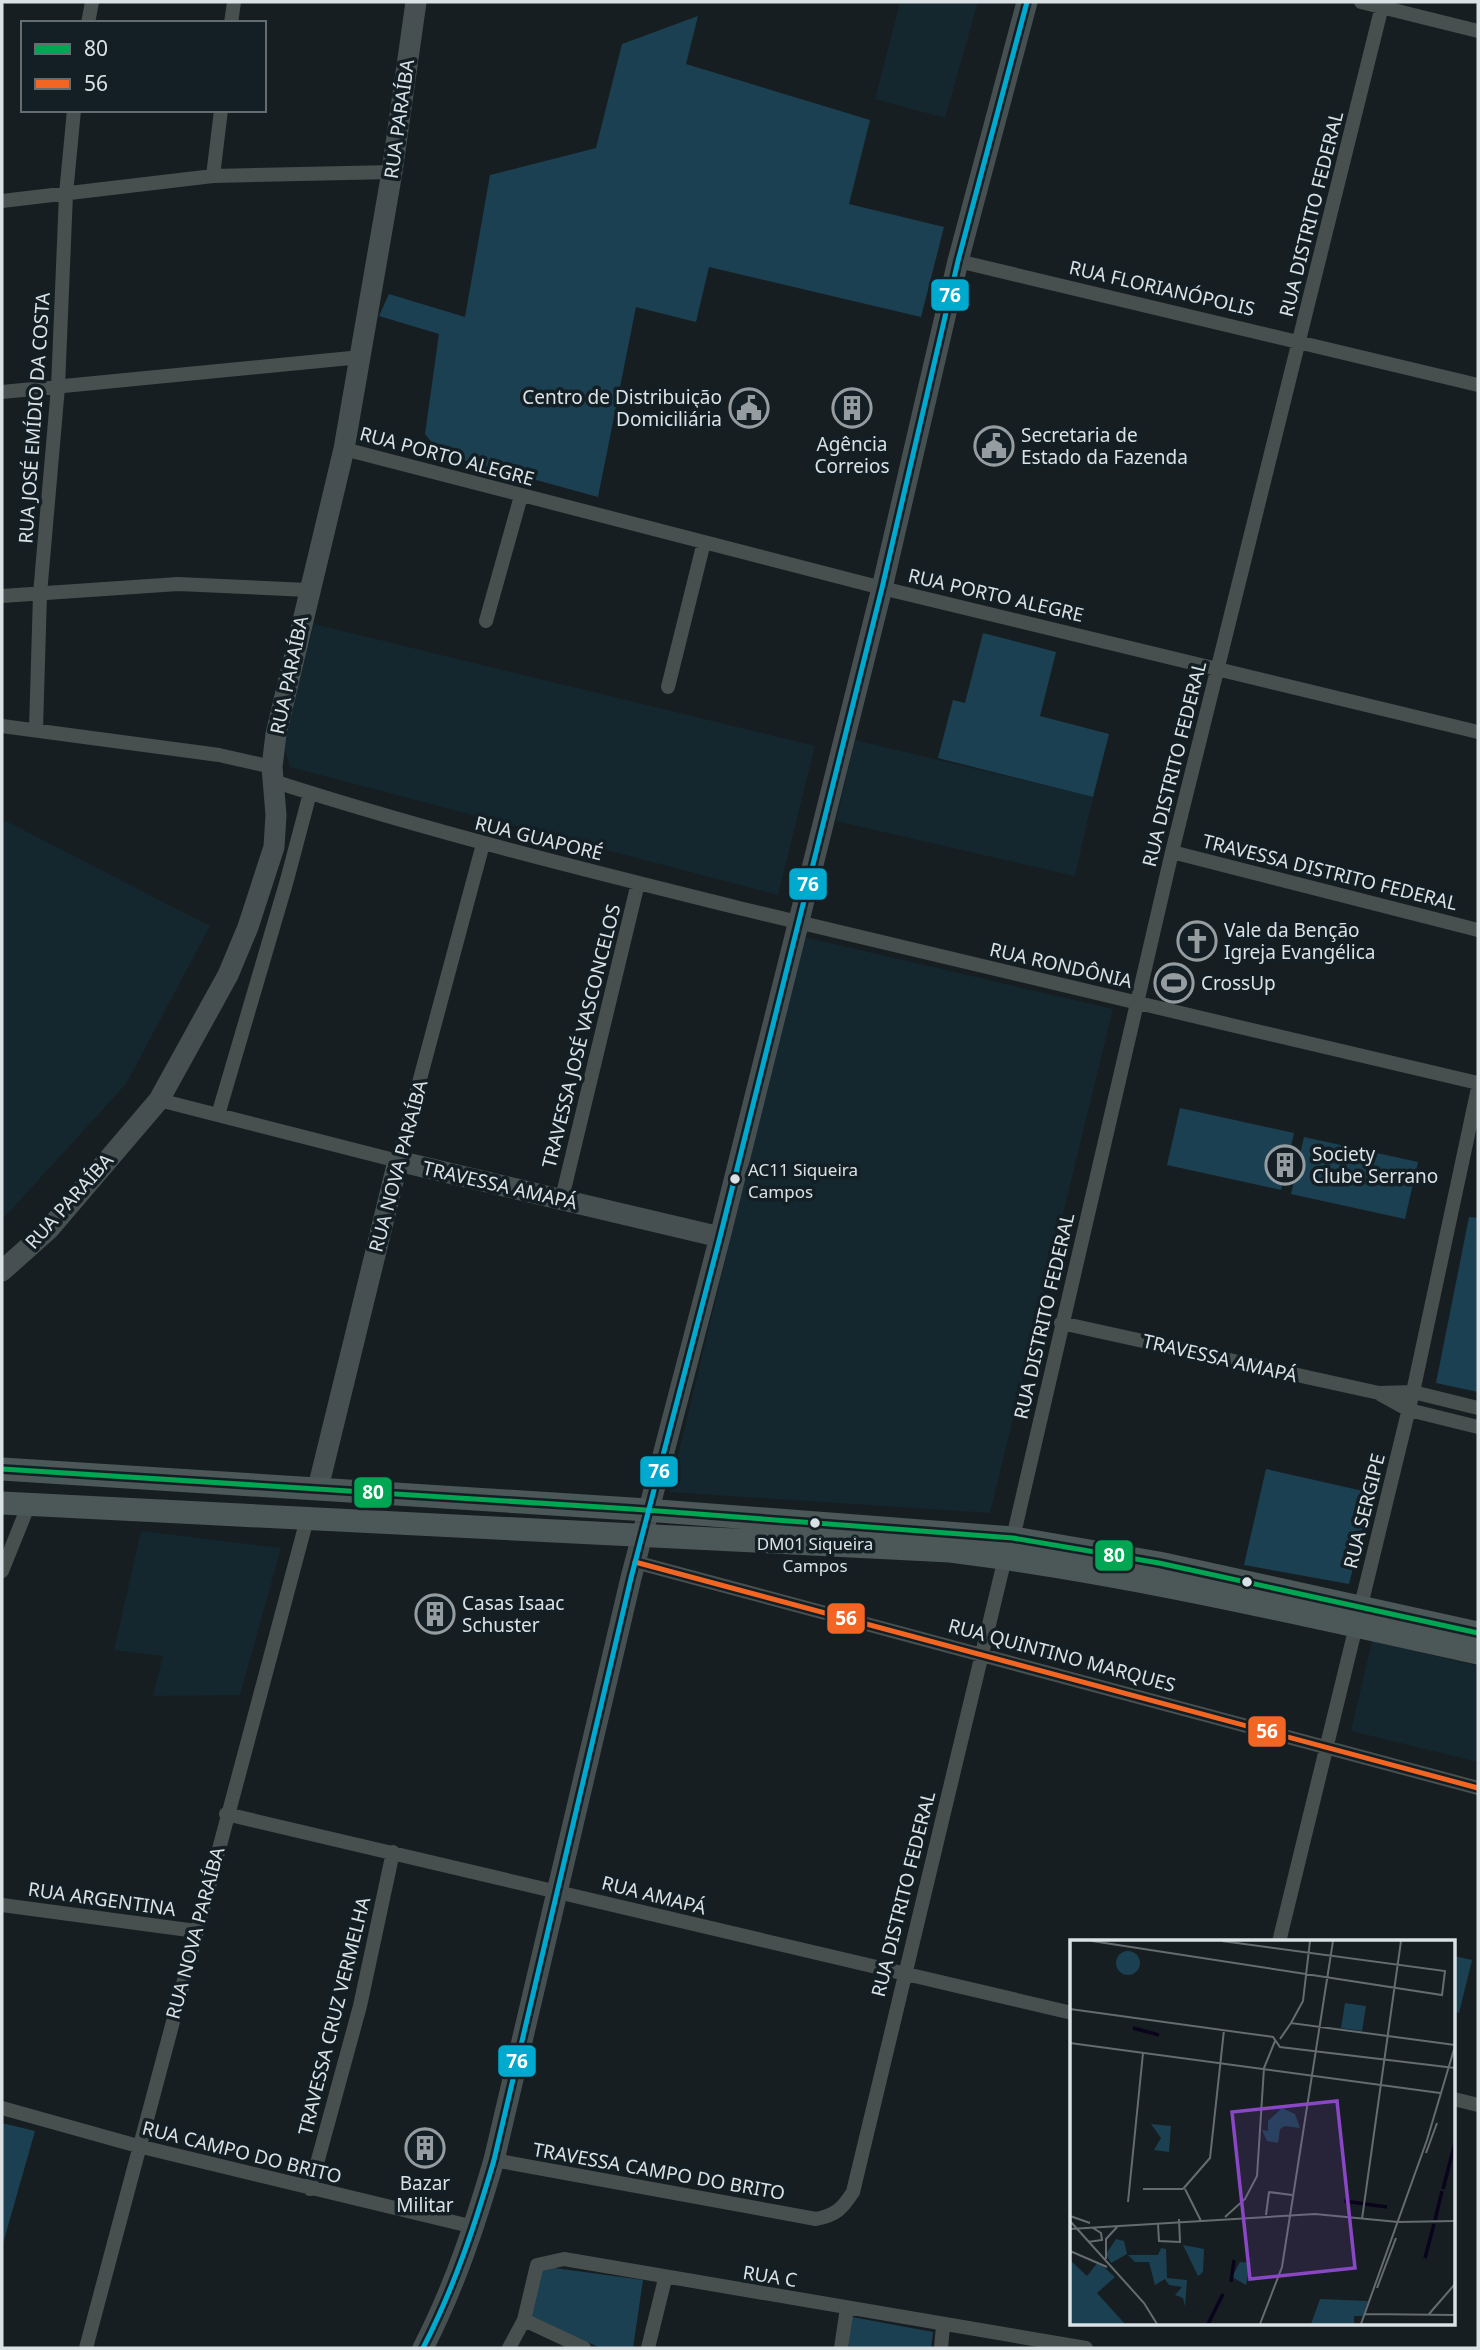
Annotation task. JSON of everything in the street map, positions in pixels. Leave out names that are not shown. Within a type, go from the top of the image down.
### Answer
[{"type":"main road","name":"RUA PARAÍBA","points":[[2,1271],[49,1229],[159,1100],[228,975],[248,927],[274,847],[276,815],[273,774],[281,704],[344,449],[392,172],[416,2]]},
{"type":"main road","points":[[424,2348],[442,2311],[474,2227],[494,2161],[635,1562],[720,1237],[882,588],[958,261],[1027,2]]},
{"type":"main road","name":"TRAVESSA AMAPÁ","points":[[398,1161],[720,1237]]},
{"type":"main road","name":"RUA NOVA PARAÍBA","points":[[318,1488],[398,1161]]},
{"type":"main road","points":[[2,1469],[649,1510],[1009,1548],[1358,1617],[1478,1633]]},
{"type":"main road","points":[[2,1503],[642,1537],[1009,1548]]},
{"type":"main road","points":[[1358,1617],[1478,1653]]},
{"type":"street","points":[[88,21],[92,2]]},
{"type":"street","points":[[231,21],[234,2]]},
{"type":"street","points":[[1361,2],[1383,4],[1478,31]]},
{"type":"street","name":"RUA DISTRITO FEDERAL","points":[[816,2219],[835,2216],[853,2192],[903,1975],[1009,1548],[1172,852],[1383,4]]},
{"type":"street","name":"RUA JOSÉ EMÍDIO DA COSTA","points":[[36,729],[40,594],[58,387],[66,194],[74,112]]},
{"type":"street","points":[[213,176],[220,112]]},
{"type":"street","points":[[2,201],[213,176],[392,172]]},
{"type":"street","name":"RUA FLORIANÓPOLIS","points":[[958,261],[1299,340],[1478,385]]},
{"type":"street","points":[[2,393],[361,357]]},
{"type":"street","name":"RUA PORTO ALEGRE","points":[[344,449],[882,588],[1478,732]]},
{"type":"street","points":[[486,621],[521,496]]},
{"type":"street","points":[[668,687],[704,542]]},
{"type":"street","points":[[2,596],[178,584],[308,590]]},
{"type":"street","name":"RUA GUAPORÉ","points":[[2,726],[219,755],[273,774],[310,793],[484,844],[797,923]]},
{"type":"street","points":[[218,1115],[310,793]]},
{"type":"street","name":"RUA NOVA PARAÍBA","points":[[398,1161],[484,844]]},
{"type":"street","name":"TRAVESSA DISTRITO FEDERAL","points":[[1172,852],[1478,930]]},
{"type":"street","name":"TRAVESSA JOSÉ VASCONCELOS","points":[[562,1198],[638,883]]},
{"type":"street","name":"RUA RONDÔNIA","points":[[797,923],[1478,1086]]},
{"type":"street","name":"RUA SERGIPE","points":[[1279,1940],[1409,1410],[1478,1086]]},
{"type":"street","name":"TRAVESSA AMAPÁ","points":[[159,1100],[398,1161]]},
{"type":"street","name":"TRAVESSA AMAPÁ","points":[[1061,1323],[1379,1393],[1413,1392],[1478,1408]]},
{"type":"street","name":"TRAVESSA AMAPÁ","points":[[1379,1393],[1409,1410],[1478,1427]]},
{"type":"street","points":[[2,1572],[29,1504]]},
{"type":"street","name":"RUA NOVA PARAÍBA","points":[[86,2348],[226,1814],[307,1519]]},
{"type":"street","name":"RUA QUINTINO MARQUES","points":[[635,1562],[1478,1788]]},
{"type":"street","name":"RUA AMAPÁ","points":[[226,1814],[1070,2013]]},
{"type":"street","name":"TRAVESSA CRUZ VERMELHA","points":[[310,2189],[360,2006],[393,1852]]},
{"type":"street","name":"RUA ARGENTINA","points":[[2,1905],[196,1931]]},
{"type":"street","points":[[1456,2100],[1478,2105]]},
{"type":"street","name":"RUA CAMPO DO BRITO","points":[[2,2108],[138,2147],[474,2227]]},
{"type":"street","name":"TRAVESSA CAMPO DO BRITO","points":[[494,2161],[816,2219]]},
{"type":"street","name":"RUA C","points":[[509,2348],[524,2320],[537,2265],[548,2260],[564,2259],[665,2279],[1086,2348]]},
{"type":"street","points":[[648,2348],[665,2279]]},
{"type":"street","points":[[841,2348],[847,2308]]},
{"type":"street","points":[[524,2320],[584,2348]]},
{"type":"street","points":[[941,2348],[943,2326]]},
{"type":"shaded area","points":[[900,2],[978,2],[945,118],[875,99]]},
{"type":"shaded area","points":[[698,16],[686,64],[870,120],[849,204],[944,227],[921,317],[709,267],[696,322],[636,307],[598,497],[441,454],[425,434],[439,334],[379,316],[389,294],[465,317],[490,175],[596,148],[622,44]]},
{"type":"shaded area","points":[[314,624],[815,746],[778,895],[290,767],[283,744]]},
{"type":"shaded area","points":[[983,633],[1056,652],[1040,716],[1109,734],[1093,797],[938,758],[953,700],[965,703]]},
{"type":"shaded area","points":[[855,740],[1093,797],[1075,876],[836,821]]},
{"type":"shaded area","points":[[2,819],[210,926],[126,1084],[2,1220]]},
{"type":"shaded area","points":[[804,937],[1113,1009],[990,1513],[669,1492]]},
{"type":"shaded area","points":[[1180,1108],[1294,1133],[1281,1190],[1167,1165]]},
{"type":"shaded area","points":[[1304,1137],[1418,1162],[1405,1219],[1291,1194]]},
{"type":"shaded area","points":[[1469,1217],[1478,1218],[1478,1392],[1436,1383]]},
{"type":"shaded area","points":[[1266,1469],[1372,1493],[1349,1584],[1244,1565]]},
{"type":"shaded area","points":[[141,1531],[281,1548],[240,1695],[153,1696],[163,1656],[114,1650]]},
{"type":"shaded area","points":[[1372,1641],[1478,1666],[1478,1762],[1351,1731]]},
{"type":"shaded area","points":[[1456,1956],[1472,1960],[1459,2013],[1456,2012]]},
{"type":"shaded area","points":[[2,2123],[35,2131],[2,2247]]},
{"type":"shaded area","points":[[540,2266],[643,2280],[633,2348],[601,2348],[529,2317]]},
{"type":"shaded area","points":[[852,2317],[933,2332],[931,2348],[848,2348]]},
{"type":"transit line","name":"76","points":[[423,2348],[463,2256],[494,2160],[631,1578],[720,1237],[882,588],[958,261],[1027,2]]},
{"type":"transit line","name":"80","points":[[2,1469],[632,1509],[1013,1538],[1159,1563],[1478,1633]]},
{"type":"transit line","name":"56","points":[[635,1562],[1478,1788]]},
{"type":"place","name":"Centro de Distribuição Domiciliária","points":[[749,408]]},
{"type":"place","name":"Agência Correios","points":[[852,408]]},
{"type":"place","name":"Secretaria de Estado da Fazenda","points":[[994,446]]},
{"type":"place","name":"Vale da Benção Igreja Evangélica","points":[[1197,941]]},
{"type":"place","name":"CrossUp","points":[[1174,983]]},
{"type":"place","name":"Society Clube Serrano","points":[[1285,1165]]},
{"type":"place","name":"AC11 Siqueira Campos","points":[[735,1179]]},
{"type":"place","name":"DM01 Siqueira Campos","points":[[815,1523]]},
{"type":"place","name":"Casas Isaac Schuster","points":[[435,1614]]},
{"type":"place","name":"Bazar Militar","points":[[425,2148]]}]
